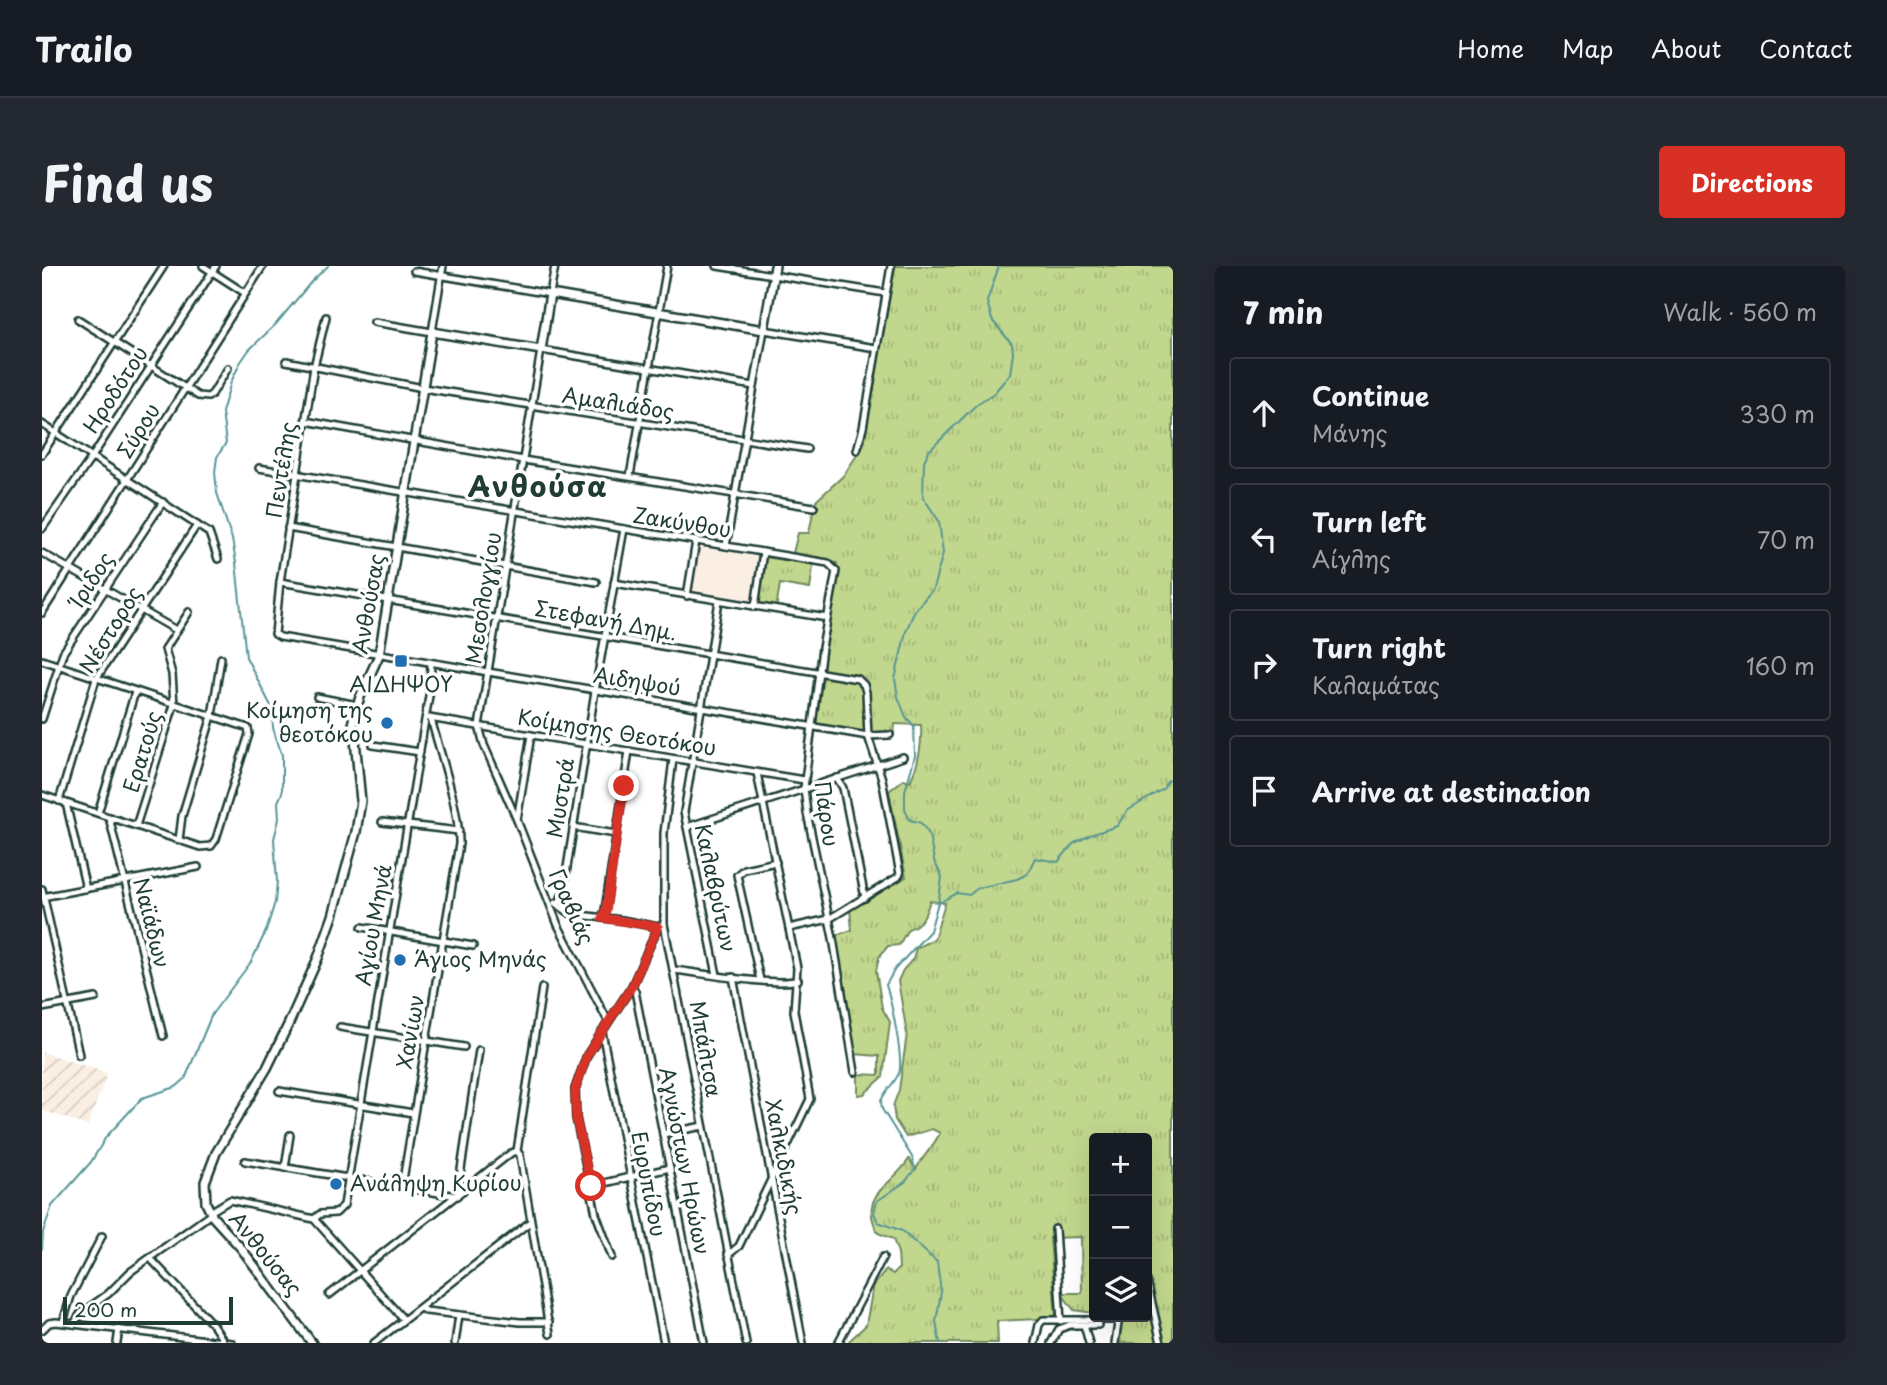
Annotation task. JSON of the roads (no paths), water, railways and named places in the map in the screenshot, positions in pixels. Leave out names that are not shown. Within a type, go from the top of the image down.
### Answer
[{"type":"street","points":[[42,454],[164,266]]},
{"type":"street","points":[[203,266],[214,269],[245,293]]},
{"type":"street","name":"Σύρου","points":[[42,613],[263,266]]},
{"type":"street","points":[[432,332],[443,266]]},
{"type":"street","points":[[541,350],[555,266]]},
{"type":"street","points":[[630,476],[667,266]]},
{"type":"street","points":[[718,266],[774,270],[886,293]]},
{"type":"street","points":[[857,450],[891,266]]},
{"type":"street","name":"Ηροδότου","points":[[42,529],[214,269]]},
{"type":"street","points":[[726,546],[774,270]]},
{"type":"street","points":[[414,271],[876,348]]},
{"type":"street","name":"Πεντέλης","points":[[274,630],[305,421],[326,317]]},
{"type":"street","points":[[78,319],[198,396],[208,397],[228,369]]},
{"type":"street","points":[[374,322],[754,386]]},
{"type":"street","name":"Ανθούσας","points":[[312,1343],[244,1252],[210,1213],[205,1188],[212,1160],[265,1071],[318,958],[356,832],[361,801],[353,732],[357,705],[379,655],[432,332]]},
{"type":"street","name":"Μεσολογγίου","points":[[479,726],[541,350]]},
{"type":"street","name":"Αμαλιάδος","points":[[286,361],[423,388],[807,449]]},
{"type":"street","points":[[305,421],[414,442],[814,507]]},
{"type":"street","points":[[42,424],[209,534],[218,559]]},
{"type":"street","name":"Ζακύνθου","points":[[259,468],[828,563]]},
{"type":"street","name":"Ίριδος","points":[[42,719],[63,653],[163,502]]},
{"type":"street","name":"Νέστορος","points":[[63,802],[96,679],[197,525]]},
{"type":"street","points":[[288,528],[596,582]]},
{"type":"street","name":"Μυστρά","points":[[558,905],[563,893],[624,529]]},
{"type":"street","points":[[687,596],[696,541]]},
{"type":"street","points":[[755,607],[763,552]]},
{"type":"street","points":[[42,553],[176,630]]},
{"type":"street","name":"Πάρου","points":[[828,563],[836,571],[804,788],[855,1072]]},
{"type":"street","name":"Στεφανή Δημ.","points":[[280,582],[858,679],[866,692],[868,736]]},
{"type":"street","points":[[614,583],[827,618]]},
{"type":"street","name":"Καλαβρύτων","points":[[717,975],[684,812],[719,601]]},
{"type":"street","name":"Ερατούς","points":[[136,826],[174,705],[172,674],[164,649],[189,612]]},
{"type":"street","name":"Αιδηψού","points":[[274,630],[280,637],[379,655],[811,727],[868,736],[890,736]]},
{"type":"street","points":[[179,840],[182,816],[212,716],[221,658]]},
{"type":"street","points":[[42,660],[248,728],[249,734],[216,839],[211,846],[200,847],[42,795]]},
{"type":"street","name":"Αγίου Μηνά","points":[[314,1219],[319,1215],[339,1211],[344,1205],[388,932],[428,718],[431,663]]},
{"type":"street","points":[[98,813],[135,692]]},
{"type":"street","points":[[317,696],[357,705]]},
{"type":"street","name":"Κοίμησης Θεοτόκου","points":[[428,718],[804,780]]},
{"type":"street","name":"Χανίων","points":[[402,1186],[459,844],[452,800],[428,718]]},
{"type":"street","name":"Γραβιάς","points":[[479,726],[484,745],[558,925],[608,1021]]},
{"type":"street","points":[[517,820],[531,735]]},
{"type":"street","points":[[789,928],[829,919],[898,877],[901,872],[878,764],[868,736]]},
{"type":"street","points":[[373,745],[420,752]]},
{"type":"street","points":[[602,918],[606,910],[629,751]]},
{"type":"street","points":[[687,827],[903,757]]},
{"type":"street","name":"Μπάλτσα","points":[[673,759],[664,833],[664,923],[746,1343]]},
{"type":"street","points":[[728,1255],[739,1246],[810,1099],[794,1011],[798,980],[757,772]]},
{"type":"street","points":[[837,778],[843,788],[865,898]]},
{"type":"street","points":[[63,802],[86,888]]},
{"type":"street","name":"Ναϊάδων","points":[[109,817],[163,1036]]},
{"type":"street","points":[[382,822],[459,831]]},
{"type":"street","points":[[573,827],[616,834]]},
{"type":"street","points":[[760,980],[737,875],[744,869],[776,862]]},
{"type":"street","points":[[79,1055],[43,894],[198,867]]},
{"type":"street","points":[[549,901],[571,914],[658,927]]},
{"type":"street","points":[[612,1257],[599,1225],[576,1118],[575,1090],[587,1055],[632,986],[658,927],[664,923]]},
{"type":"street","points":[[362,927],[474,946]]},
{"type":"street","points":[[674,970],[760,980],[798,980]]},
{"type":"street","name":"Χαλκιδικής","points":[[733,977],[803,1343]]},
{"type":"street","name":"Αγνώστων Ηρώων","points":[[632,986],[704,1343]]},
{"type":"street","points":[[542,988],[517,1152],[520,1155],[550,1334]]},
{"type":"street","points":[[42,1008],[96,998]]},
{"type":"street","points":[[340,1027],[464,1047]]},
{"type":"street","name":"Ευρυπίδου","points":[[602,1032],[664,1343]]},
{"type":"street","points":[[457,1196],[479,1050]]},
{"type":"street","points":[[279,1091],[414,1113]]},
{"type":"street","points":[[663,1134],[703,1126]]},
{"type":"street","points":[[285,1168],[290,1135]]},
{"type":"street","points":[[329,1295],[511,1153],[517,1152]]},
{"type":"street","points":[[246,1161],[457,1196]]},
{"type":"street","points":[[591,1186],[670,1168]]},
{"type":"street","points":[[75,1324],[81,1313],[99,1302],[123,1278],[230,1199],[314,1219],[403,1319]]},
{"type":"street","points":[[374,1343],[530,1222]]},
{"type":"street","points":[[1055,1229],[1061,1321]]},
{"type":"street","points":[[63,1322],[71,1296],[102,1236]]},
{"type":"street","points":[[838,1343],[883,1257]]},
{"type":"street","points":[[150,1258],[214,1325],[224,1342]]},
{"type":"street","points":[[1152,1303],[1161,1343]]},
{"type":"street","points":[[420,1308],[426,1311],[520,1322],[549,1322]]},
{"type":"street","points":[[455,1343],[459,1315]]},
{"type":"street","points":[[1035,1343],[1041,1322],[1089,1320]]},
{"type":"street","points":[[42,1330],[49,1323],[63,1322],[232,1343]]},
{"type":"street","points":[[1115,1343],[1118,1322]]},
{"type":"street","points":[[1051,1343],[1059,1329],[1070,1325],[1098,1325]]},
{"type":"street","points":[[1084,1325],[1089,1343]]},
{"type":"street","points":[[117,1343],[118,1329]]},
{"type":"street","points":[[166,1343],[167,1335]]},
{"type":"waterway","points":[[42,1249],[43,1232],[52,1206],[91,1162],[106,1137],[142,1098],[176,1087],[185,1079],[212,1014],[251,962],[266,931],[275,902],[277,881],[274,839],[279,819],[278,802],[282,793],[282,755],[273,728],[272,708],[246,657],[232,539],[217,493],[215,472],[217,457],[226,443],[222,412],[240,363],[328,266]]},
{"type":"waterway","points":[[940,1343],[936,1322],[941,1292],[937,1262],[902,1231],[878,1222],[874,1213],[877,1201],[905,1182],[915,1169],[912,1157],[882,1109],[881,1101],[897,1077],[900,1066],[896,1030],[886,985],[895,969],[930,931],[942,877],[934,861],[929,834],[921,823],[910,820],[905,809],[905,791],[915,756],[914,726],[906,717],[898,697],[895,679],[906,631],[915,610],[933,589],[943,553],[939,521],[923,497],[924,461],[929,451],[977,404],[994,393],[1010,374],[1012,344],[992,320],[987,301],[999,266]]},
{"type":"waterway","points":[[939,903],[957,893],[969,895],[978,888],[1017,879],[1027,874],[1035,858],[1058,862],[1073,844],[1117,826],[1127,811],[1163,789],[1173,778]]},
{"type":"place","name":"ΑΙΔΗΨΟΥ","points":[[401,661]]},
{"type":"place","name":"Κοίμηση της θεοτόκου","points":[[387,723]]},
{"type":"place","name":"Άγιος Μηνάς","points":[[400,960]]},
{"type":"place","name":"Ανάληψη Κυρίου","points":[[336,1184]]},
{"type":"district","name":"Ανθούσα","points":[[538,487]]}]
